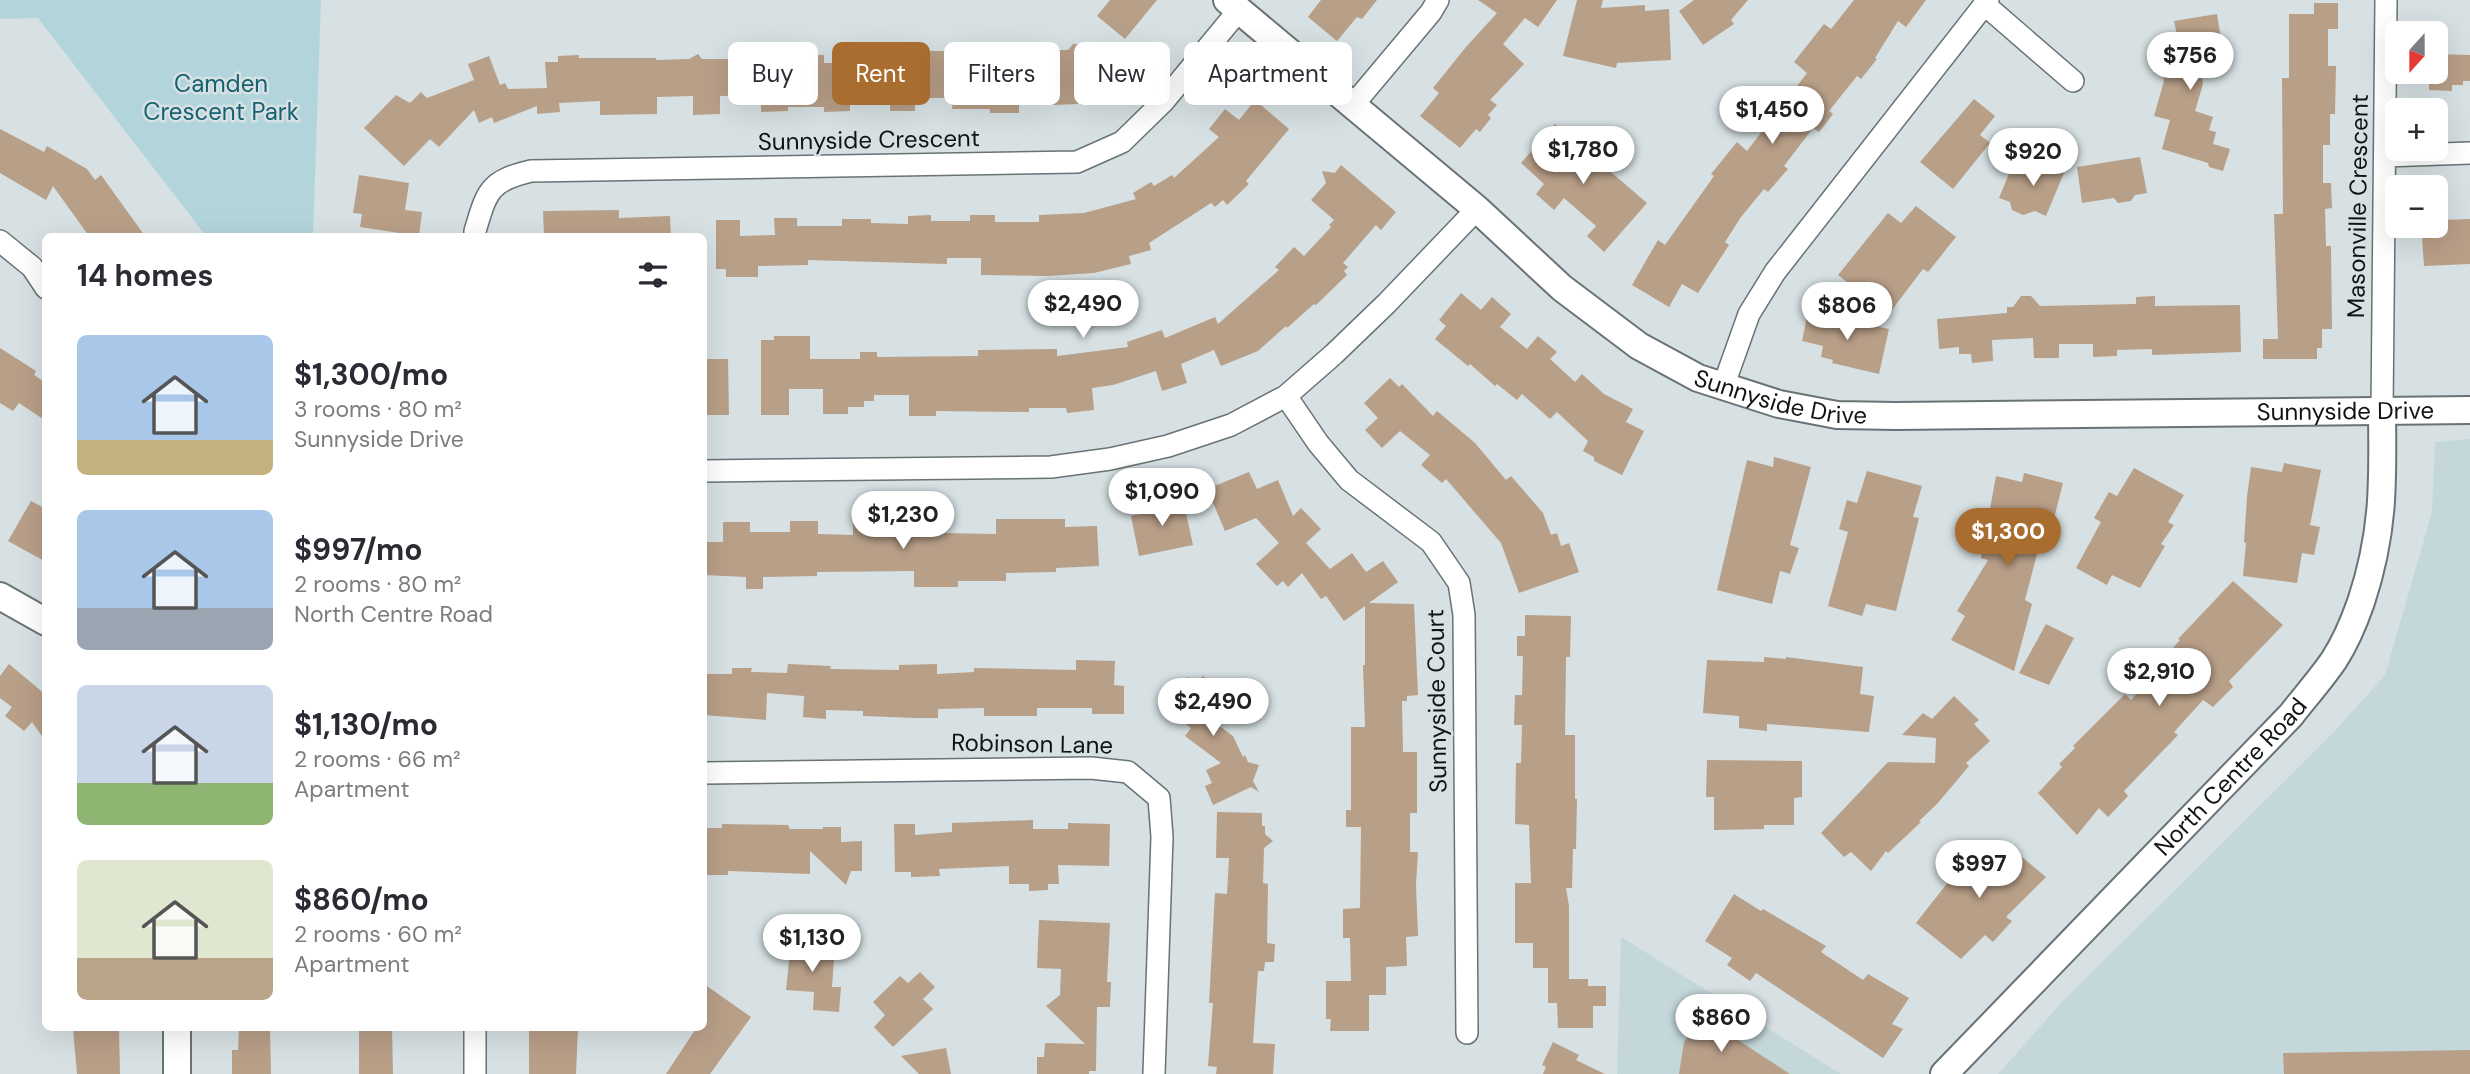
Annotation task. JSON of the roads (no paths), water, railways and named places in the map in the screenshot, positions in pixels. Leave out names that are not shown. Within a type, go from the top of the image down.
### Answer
[{"type":"street","points":[[1353,105],[1431,12],[1438,0]]},
{"type":"street","name":"Masonville Crescent","points":[[2385,98],[2386,0]]},
{"type":"street","points":[[1723,387],[1749,314],[1775,272],[1986,2],[2073,81]]},
{"type":"street","name":"Sunnyside Drive","points":[[1233,5],[1477,209],[1562,288],[1639,346],[1698,378],[1723,387],[1779,404],[1837,415],[2470,410]]},
{"type":"street","name":"Sunnyside Crescent","points":[[475,233],[486,195],[506,177],[531,171],[1077,162],[1122,142],[1163,102],[1233,5]]},
{"type":"street","points":[[2448,154],[2470,153]]},
{"type":"street","name":"Masonville Crescent","points":[[2382,412],[2385,156]]},
{"type":"street","points":[[707,471],[1051,467],[1110,459],[1168,446],[1231,425],[1286,396],[1367,322],[1477,209]]},
{"type":"street","points":[[0,241],[32,267],[42,282]]},
{"type":"street","name":"Sunnyside Court","points":[[1286,396],[1318,443],[1349,480],[1431,542],[1458,583],[1464,615],[1467,1033]]},
{"type":"street","name":"North Centre Road","points":[[1944,1074],[2291,715],[2335,658],[2356,617],[2371,572],[2379,531],[2383,488],[2382,412]]},
{"type":"street","points":[[0,596],[42,620]]},
{"type":"street","name":"Robinson Lane","points":[[707,773],[1091,768],[1128,772],[1159,798],[1162,837],[1154,1074]]},
{"type":"street","points":[[177,1031],[177,1074]]},
{"type":"street","points":[[475,1031],[475,1074]]},
{"type":"park label","name":"Camden Crescent Park","points":[[221,98]]}]
